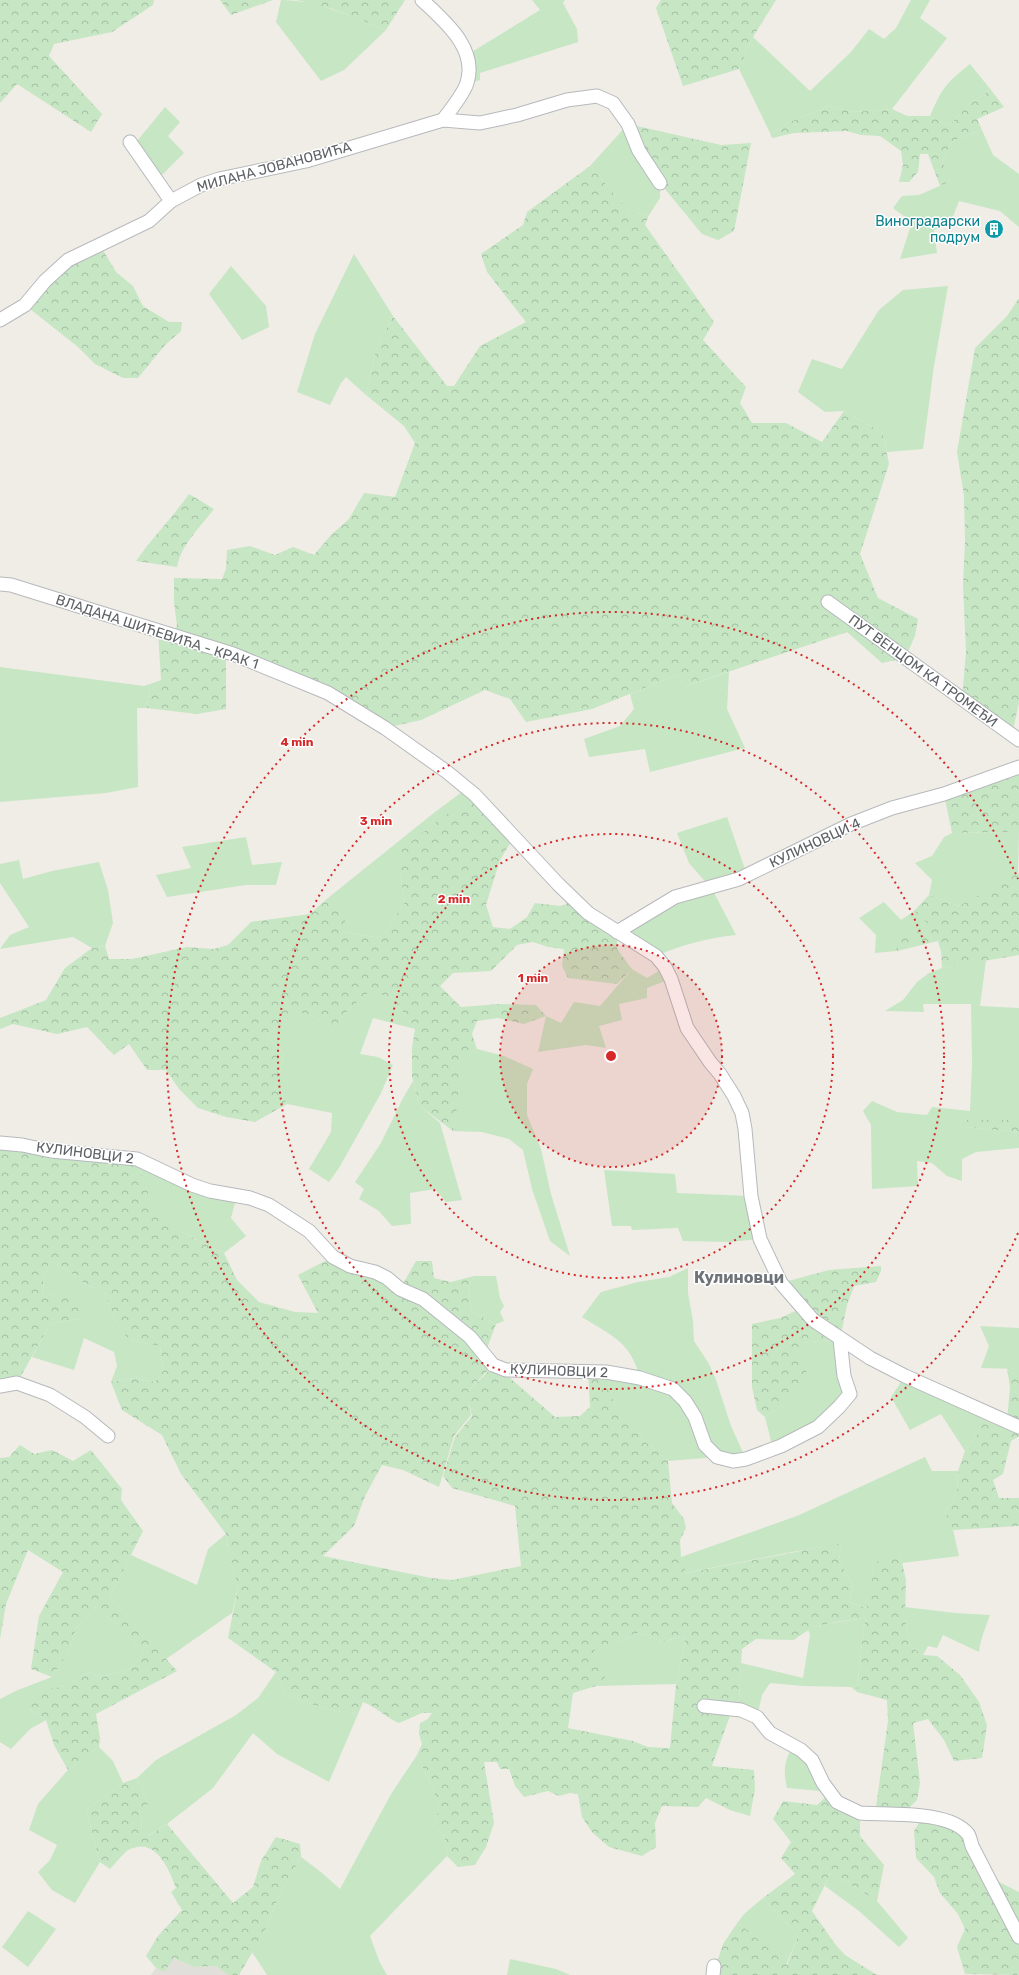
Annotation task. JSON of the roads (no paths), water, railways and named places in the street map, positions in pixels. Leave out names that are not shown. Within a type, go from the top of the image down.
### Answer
[{"type":"street","points":[[422,0],[452,29],[467,55],[469,70],[467,84],[444,120],[480,123],[517,115],[567,100],[597,96],[613,103],[628,124],[639,151],[660,183]]},
{"type":"street","name":"МИЛАНА ЈОВАНОВИЋА","points":[[0,320],[24,305],[45,281],[68,260],[149,221],[171,201],[201,185],[219,179],[306,161],[444,120]]},
{"type":"street","points":[[130,142],[171,201]]},
{"type":"street","name":"ВЛАДАНА ШИЋЕВИЋА - КРАК 1","points":[[0,584],[11,585],[234,654],[328,693],[385,728],[447,772],[475,795],[588,913],[656,956],[665,967],[687,1028],[720,1074],[734,1096],[742,1113],[746,1129],[751,1196],[760,1239],[781,1283],[813,1320],[870,1358],[905,1376],[1019,1427]]},
{"type":"street","name":"ПУТ ВЕНЦОМ КА ТРОМЕЂИ","points":[[828,602],[1019,740]]},
{"type":"street","name":"КУЛИНОВЦИ 4","points":[[617,932],[675,898],[739,879],[851,824],[892,808],[944,794],[1019,767]]},
{"type":"street","name":"КУЛИНОВЦИ 2","points":[[0,1144],[22,1145],[51,1151],[137,1159],[198,1187],[210,1191],[250,1198],[269,1204],[309,1231],[333,1257],[350,1266],[375,1272],[387,1278],[400,1289],[423,1299],[470,1337],[493,1365],[506,1370],[606,1372],[640,1378],[673,1389],[685,1401],[694,1417],[705,1445],[717,1457],[733,1461],[746,1459],[781,1446],[818,1427],[839,1407],[850,1394],[844,1376],[840,1339]]},
{"type":"street","points":[[0,1386],[17,1383],[50,1395],[86,1417],[108,1436]]},
{"type":"street","points":[[704,1706],[741,1710],[757,1717],[770,1733],[801,1750],[812,1760],[823,1784],[838,1802],[847,1807],[860,1813],[944,1819],[961,1829],[969,1835],[972,1846],[1019,1937]]},
{"type":"place","name":"Виноградарски подрум","points":[[994,229]]},
{"type":"district","name":"Кулиновци","points":[[739,1277]]}]
